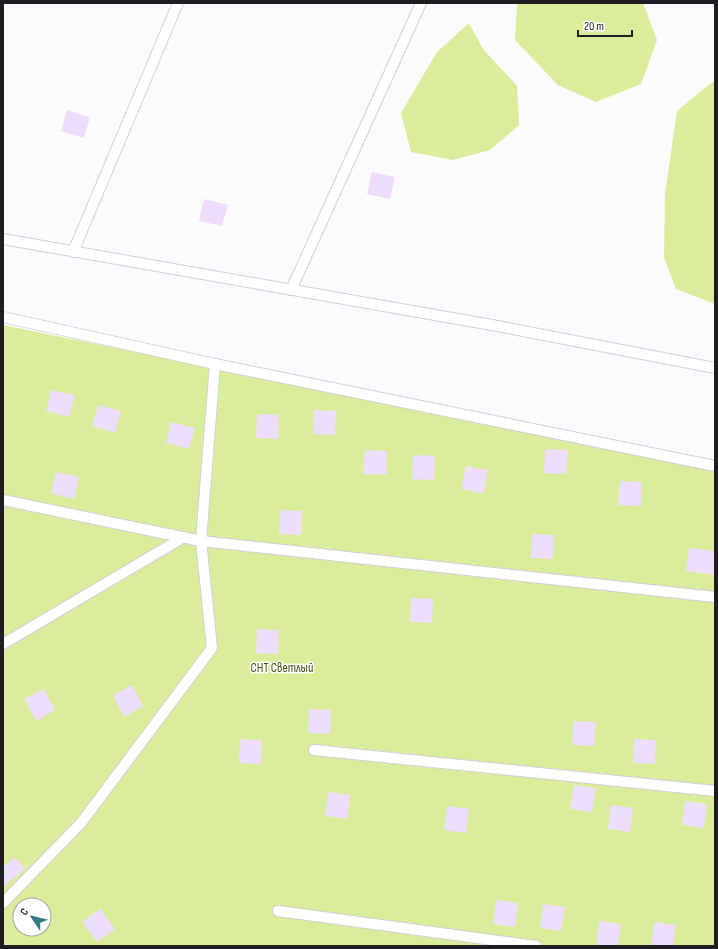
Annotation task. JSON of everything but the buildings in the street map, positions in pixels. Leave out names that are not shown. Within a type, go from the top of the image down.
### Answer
[{"type":"lane","points":[[73,252],[178,3]]},
{"type":"lane","points":[[291,290],[421,3]]},
{"type":"lane","points":[[3,239],[492,325],[715,368]]},
{"type":"lane","points":[[3,317],[215,364],[715,466]]},
{"type":"lane","points":[[3,903],[81,823],[212,648],[201,541],[215,364]]},
{"type":"lane","points":[[3,500],[201,541],[715,598]]},
{"type":"lane","points":[[3,644],[184,537]]},
{"type":"lane","points":[[314,750],[715,791]]},
{"type":"lane","points":[[278,911],[536,946]]},
{"type":"green space","points":[[517,3],[643,3],[657,40],[641,84],[596,102],[558,85],[515,40]]},
{"type":"green space","points":[[469,23],[483,49],[517,86],[519,125],[490,150],[453,160],[411,152],[401,113],[437,52]]},
{"type":"green space","points":[[715,80],[715,304],[676,289],[664,257],[665,194],[677,111]]},
{"type":"green space","name":"СНТ Светлый","points":[[3,325],[683,464],[715,468],[715,946],[3,946]]}]
